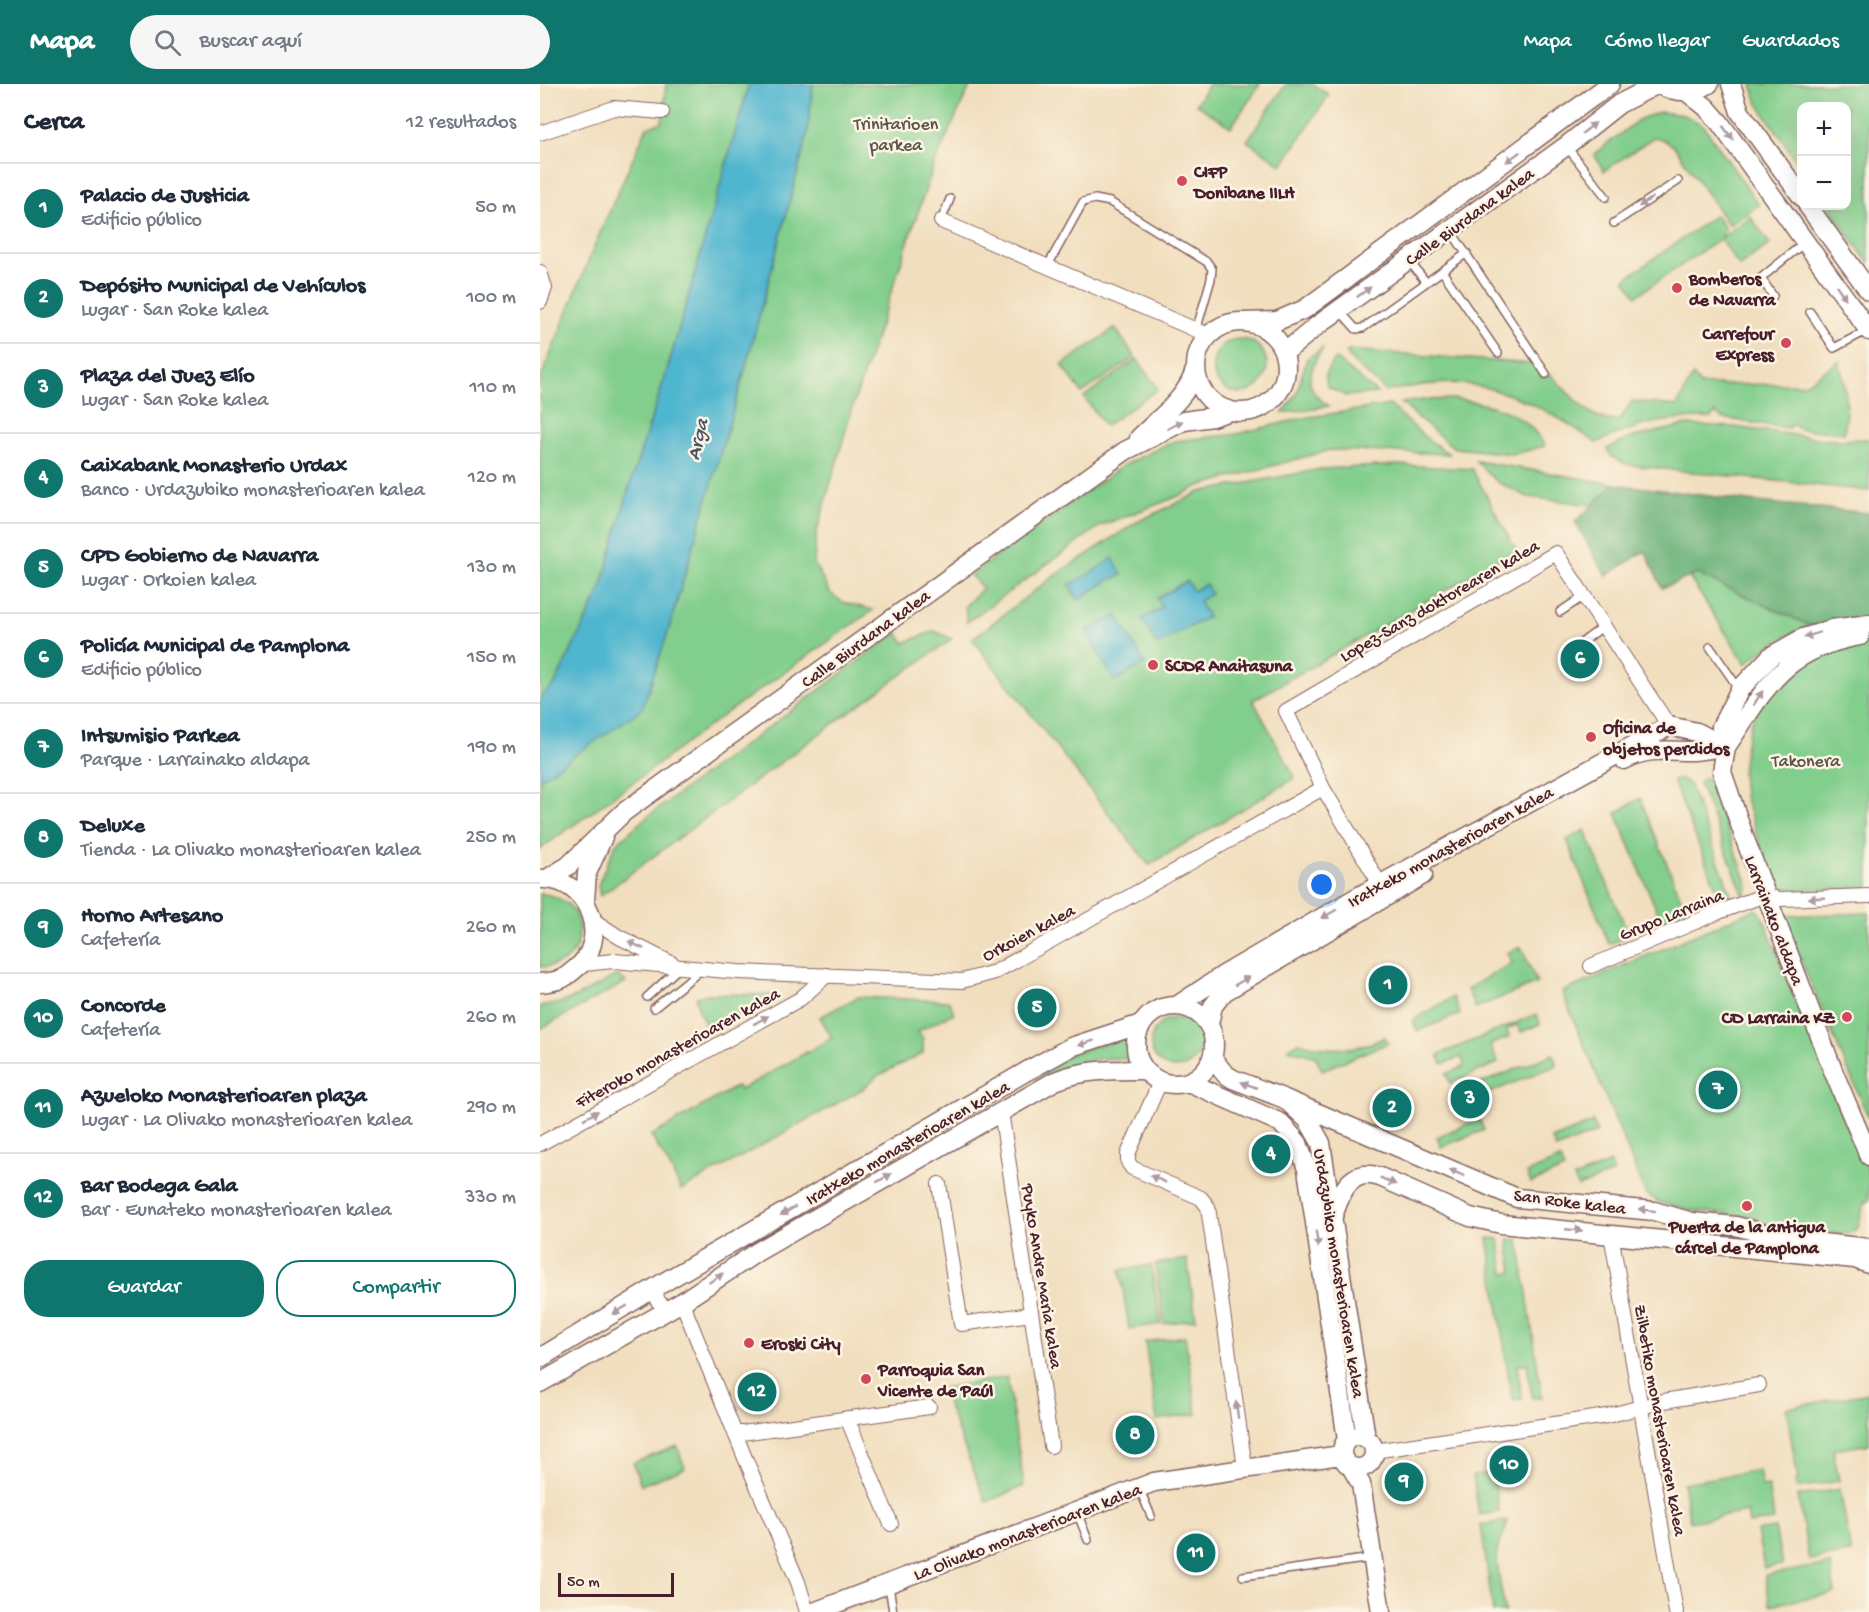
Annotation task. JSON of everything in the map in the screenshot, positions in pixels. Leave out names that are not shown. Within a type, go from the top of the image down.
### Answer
[{"type":"street","name":"Calle Biurdana kalea","points":[[1244,322],[1277,321],[1305,309],[1611,84]]},
{"type":"street","name":"Calle Biurdana kalea","points":[[1284,353],[1339,310],[1566,146],[1619,104],[1657,84]]},
{"type":"street","points":[[1657,84],[1672,90],[1687,92],[1709,84]]},
{"type":"street","points":[[1731,84],[1740,111],[1797,190]]},
{"type":"street","points":[[1687,92],[1706,107],[1720,123],[1868,330]]},
{"type":"street","points":[[540,133],[614,108],[662,112]]},
{"type":"street","points":[[1811,210],[1869,291]]},
{"type":"street","points":[[941,221],[1202,333],[1231,323],[1257,324],[1269,331],[1278,341],[1284,353],[1286,367],[1284,380],[1278,392],[1269,402],[1257,409],[1244,412],[1230,411],[1217,406],[1198,384],[1195,370],[1202,333]]},
{"type":"street","points":[[540,272],[545,288],[540,302]]},
{"type":"street","name":"Calle Biurdana kalea","points":[[1125,452],[1175,402],[1193,378],[1195,370]]},
{"type":"street","name":"Calle Biurdana kalea","points":[[543,879],[568,866],[624,812],[1125,452],[1184,421],[1212,417],[1230,411]]},
{"type":"street","name":"Lopez-Sanz doktorearen kalea","points":[[1323,788],[1286,711],[1556,553],[1669,726]]},
{"type":"street","points":[[1697,732],[1721,727],[1740,689],[1751,674],[1771,656],[1803,638],[1832,629],[1869,624]]},
{"type":"street","name":"Larrainako aldapa","points":[[1726,747],[1760,694],[1786,666],[1811,651],[1839,640],[1869,635]]},
{"type":"street","points":[[1669,726],[1697,732],[1726,747]]},
{"type":"street","name":"Iratxeko monasterioaren kalea","points":[[1209,1024],[1213,1006],[1224,992],[1384,891],[1669,726]]},
{"type":"street","name":"Larrainako aldapa","points":[[1721,727],[1726,747],[1722,772],[1765,895],[1869,1156]]},
{"type":"street","name":"Iratxeko monasterioaren kalea","points":[[1178,1005],[1225,974],[1459,852],[1638,753],[1662,750],[1694,751],[1726,747]]},
{"type":"street","points":[[1694,751],[1722,772]]},
{"type":"street","points":[[1323,788],[1384,891]]},
{"type":"street","name":"Orkoien kalea","points":[[582,964],[614,961],[702,970],[962,981],[995,972],[1323,788]]},
{"type":"street","name":"Calle Biurdana kalea","points":[[585,900],[587,873],[608,828]]},
{"type":"street","points":[[540,983],[560,980],[582,964],[592,945],[593,920],[585,900],[572,888],[543,879]]},
{"type":"street","points":[[1765,895],[1779,899],[1869,896]]},
{"type":"street","name":"Grupo Larraina","points":[[1591,966],[1765,895]]},
{"type":"street","name":"Orkoien kalea","points":[[593,920],[619,937],[680,967]]},
{"type":"street","name":"Fiteroko monasterioaren kalea","points":[[540,1144],[800,999],[827,975]]},
{"type":"street","points":[[1178,1005],[1201,1015],[1209,1024],[1213,1035],[1212,1059],[1198,1077],[1188,1082],[1178,1084],[1160,1082],[1144,1070],[1138,1060],[1136,1035],[1141,1024],[1157,1010],[1178,1005]]},
{"type":"street","name":"Iratxeko monasterioaren kalea","points":[[540,1358],[656,1287],[1044,1062],[1071,1047],[1141,1024]]},
{"type":"street","name":"Urdazubiko monasterioaren kalea","points":[[1212,1059],[1233,1079],[1285,1099],[1308,1120],[1321,1143],[1333,1216],[1361,1484],[1380,1612]]},
{"type":"street","name":"Iratxeko monasterioaren kalea","points":[[540,1383],[681,1302],[757,1252],[1055,1081],[1073,1074],[1096,1070],[1144,1070]]},
{"type":"street","points":[[1160,1082],[1128,1154],[1128,1162],[1132,1168],[1201,1198],[1208,1207],[1245,1468]]},
{"type":"street","name":"Urdazubiko monasterioaren kalea","points":[[1188,1082],[1281,1123],[1299,1143],[1307,1168],[1358,1453]]},
{"type":"street","name":"San Roke kalea","points":[[1285,1099],[1517,1198],[1654,1211],[1692,1222],[1736,1226],[1784,1239],[1869,1248]]},
{"type":"street","name":"Puyko Andre Maria kalea","points":[[1000,1111],[1051,1446]]},
{"type":"street","name":"San Roke kalea","points":[[1333,1216],[1340,1196],[1348,1184],[1365,1174],[1380,1177],[1470,1217],[1501,1224],[1855,1259],[1869,1264]]},
{"type":"street","points":[[939,1184],[961,1324],[1031,1314]]},
{"type":"street","name":"Zilbetiko monasterioaren kalea","points":[[1611,1234],[1676,1612]]},
{"type":"street","points":[[679,1274],[691,1281],[694,1287],[681,1302]]},
{"type":"street","points":[[656,1287],[657,1300],[681,1302]]},
{"type":"street","points":[[681,1302],[798,1582],[807,1612]]},
{"type":"street","name":"La Olivako monasterioaren kalea","points":[[814,1612],[1154,1482],[1607,1416],[1639,1406],[1759,1385]]},
{"type":"street","points":[[735,1434],[929,1407]]},
{"type":"street","points":[[847,1418],[891,1524]]},
{"type":"lane","points":[[1566,146],[1606,197]]},
{"type":"lane","points":[[1614,223],[1678,181]]},
{"type":"lane","points":[[941,221],[950,199]]},
{"type":"lane","points":[[1047,267],[1083,202],[1095,199],[1110,202],[1208,262],[1212,269],[1202,333]]},
{"type":"lane","points":[[1450,230],[1546,374]]},
{"type":"lane","points":[[1773,296],[1761,278],[1806,242]]},
{"type":"lane","points":[[1339,310],[1356,329],[1363,328],[1467,253]]},
{"type":"lane","points":[[1408,260],[1426,282]]},
{"type":"lane","points":[[1442,271],[1498,353]]},
{"type":"lane","points":[[1810,312],[1834,348],[1868,330]]},
{"type":"lane","points":[[1560,612],[1584,596]]},
{"type":"lane","points":[[1581,644],[1604,626]]},
{"type":"lane","points":[[1710,646],[1740,689]]},
{"type":"lane","points":[[647,997],[680,967]]},
{"type":"lane","points":[[654,1008],[702,970]]},
{"type":"lane","points":[[1139,1487],[1150,1516]]},
{"type":"lane","points":[[1077,1510],[1088,1540]]},
{"type":"lane","points":[[1243,1576],[1372,1558]]},
{"type":"lane","points":[[889,1584],[893,1612]]},
{"type":"green space","points":[[666,84],[749,84],[667,371],[628,491],[601,589],[555,684],[540,697],[540,380],[595,244],[647,127],[662,122]]},
{"type":"green space","name":"Trinitarioen parkea","points":[[813,84],[971,84],[935,162],[852,408],[816,535],[814,563],[830,593],[843,602],[873,610],[725,714],[540,849],[540,779],[642,708],[667,635],[744,373],[807,136]]},
{"type":"green space","points":[[1209,84],[1260,84],[1231,127],[1196,104]]},
{"type":"green space","points":[[1286,84],[1312,84],[1329,95],[1282,165],[1247,141]]},
{"type":"green space","points":[[1752,84],[1869,84],[1869,264],[1831,210],[1851,210],[1851,102],[1797,102],[1797,161],[1758,104]]},
{"type":"green space","points":[[1660,112],[1684,115],[1703,125],[1759,205],[1729,225],[1674,146],[1654,137],[1604,171],[1594,154],[1640,119]]},
{"type":"green space","points":[[1716,215],[1725,229],[1721,238],[1750,216],[1770,244],[1739,266],[1720,239],[1636,296],[1625,279]]},
{"type":"green space","points":[[1115,328],[1135,357],[1082,393],[1062,365]]},
{"type":"green space","points":[[1235,339],[1245,339],[1255,343],[1263,351],[1267,366],[1263,381],[1255,389],[1245,393],[1235,393],[1225,389],[1217,381],[1213,371],[1213,361],[1217,351],[1225,343]]},
{"type":"green space","points":[[1324,347],[1314,364],[1310,379],[1314,393],[1329,406],[1283,413],[1296,395],[1307,359]]},
{"type":"green space","points":[[1350,350],[1534,364],[1542,377],[1550,374],[1581,406],[1610,420],[1620,420],[1632,401],[1677,406],[1693,375],[1700,385],[1805,384],[1839,361],[1846,397],[1844,433],[1799,429],[1793,424],[1788,428],[1721,418],[1715,413],[1711,418],[1652,423],[1596,443],[1534,405],[1483,387],[1445,383],[1386,391],[1354,363],[1346,353]]},
{"type":"green space","points":[[1137,359],[1158,389],[1105,426],[1084,397]]},
{"type":"green space","points":[[1336,359],[1377,393],[1346,396],[1328,387],[1327,372]]},
{"type":"green space","points":[[1456,399],[1495,407],[1507,412],[1528,425],[1545,446],[1515,454],[1454,448],[1401,403]]},
{"type":"green space","points":[[1390,405],[1426,438],[1449,454],[1330,450],[1199,486],[1100,526],[967,622],[965,606],[983,588],[970,575],[1124,465],[1174,441],[1237,434],[1303,418]]},
{"type":"green space","points":[[1686,425],[1734,427],[1831,440],[1869,439],[1869,491],[1628,465],[1612,457],[1607,449],[1630,438]]},
{"type":"green space","points":[[1476,461],[1615,484],[1593,505],[1528,497],[1497,482]]},
{"type":"green space","name":"SCDR Anaitasuna","points":[[1399,465],[1472,469],[1516,550],[1253,700],[1295,778],[1149,865],[972,639],[1051,578],[1137,522],[1200,492],[1321,469]]},
{"type":"green space","points":[[1615,484],[1748,501],[1869,513],[1869,619],[1811,626],[1697,574],[1662,588],[1645,551],[1606,576],[1575,522]]},
{"type":"green space","points":[[1697,574],[1811,626],[1776,642],[1746,664],[1689,577]]},
{"type":"green space","points":[[934,631],[952,639],[600,896],[598,885],[615,845],[644,819],[898,632],[904,643]]},
{"type":"green space","name":"Takonera","points":[[1869,639],[1869,887],[1800,890],[1781,888],[1772,882],[1744,795],[1742,773],[1745,747],[1753,716],[1778,675],[1851,641]]},
{"type":"green space","points":[[1704,778],[1708,778],[1747,882],[1748,888],[1744,896],[1699,783]]},
{"type":"green space","points":[[1681,779],[1689,784],[1734,902],[1722,903],[1673,781]]},
{"type":"green space","points":[[1640,798],[1687,913],[1662,923],[1616,813]]},
{"type":"green space","points":[[1585,830],[1629,936],[1609,944],[1567,840]]},
{"type":"green space","points":[[540,893],[556,897],[570,906],[579,926],[578,941],[572,954],[561,963],[547,967],[540,967]]},
{"type":"green space","points":[[1756,909],[1762,915],[1846,1126],[1867,1168],[1869,1200],[1864,1203],[1858,1228],[1848,1234],[1775,1229],[1753,1217],[1694,1211],[1659,1202],[1646,1194],[1562,992]]},
{"type":"green space","name":"CD Larraina KZ","points":[[1869,913],[1869,1119],[1782,916]]},
{"type":"green space","points":[[1521,947],[1537,983],[1475,1008],[1467,989],[1512,963],[1507,953]]},
{"type":"green space","points":[[617,975],[626,982],[540,1029],[540,1006],[569,1000]]},
{"type":"green space","points":[[707,994],[773,995],[710,1032],[699,1012],[696,997]]},
{"type":"green space","points":[[858,997],[949,1001],[954,1013],[918,1031],[923,1039],[923,1053],[877,1076],[863,1089],[681,1190],[651,1136],[737,1086],[740,1090],[832,1038],[820,1017]]},
{"type":"green space","points":[[1453,997],[1460,1014],[1417,1031],[1413,1020]]},
{"type":"green space","points":[[1537,1014],[1540,1024],[1521,1032],[1517,1025],[1507,1029],[1509,1037],[1490,1045],[1498,1063],[1450,1083],[1446,1074],[1465,1066],[1461,1057],[1442,1064],[1438,1055]]},
{"type":"green space","points":[[1171,1018],[1181,1018],[1194,1025],[1201,1038],[1201,1048],[1194,1061],[1181,1068],[1171,1068],[1162,1064],[1155,1057],[1151,1048],[1151,1038],[1155,1029],[1162,1022]]},
{"type":"green space","points":[[1127,1036],[1129,1059],[1082,1062],[1048,1073],[1038,1079],[1035,1075],[1069,1054]]},
{"type":"green space","points":[[1385,1037],[1388,1043],[1322,1070],[1316,1057],[1288,1049],[1299,1042],[1321,1047],[1354,1048]]},
{"type":"green space","points":[[1553,1054],[1557,1065],[1482,1096],[1477,1085]]},
{"type":"green space","points":[[1479,1119],[1484,1130],[1441,1147],[1437,1137]]},
{"type":"green space","points":[[1593,1122],[1597,1132],[1556,1149],[1552,1139]]},
{"type":"green space","points":[[1560,1159],[1564,1169],[1531,1183],[1527,1173]]},
{"type":"green space","points":[[1610,1163],[1614,1172],[1578,1187],[1574,1178]]},
{"type":"green space","points":[[1488,1238],[1499,1239],[1504,1273],[1513,1272],[1508,1239],[1519,1240],[1542,1397],[1532,1398],[1527,1363],[1517,1365],[1522,1399],[1512,1400]]},
{"type":"green space","points":[[1187,1259],[1196,1319],[1164,1324],[1155,1264]]},
{"type":"green space","points":[[1151,1265],[1161,1324],[1129,1329],[1120,1270]]},
{"type":"green space","points":[[1185,1336],[1197,1414],[1157,1420],[1145,1342]]},
{"type":"green space","points":[[1007,1377],[1024,1486],[986,1502],[941,1388]]},
{"type":"green space","points":[[1869,1393],[1869,1444],[1833,1450],[1839,1481],[1796,1488],[1795,1480],[1798,1479],[1786,1408]]},
{"type":"green space","points":[[677,1446],[685,1468],[641,1485],[633,1463]]},
{"type":"green space","points":[[1759,1470],[1762,1487],[1768,1486],[1774,1520],[1749,1524],[1747,1512],[1690,1522],[1683,1483]]},
{"type":"green space","points":[[1493,1473],[1499,1512],[1479,1515],[1473,1476]]},
{"type":"green space","points":[[1840,1489],[1851,1553],[1809,1560],[1798,1496]]},
{"type":"green space","points":[[1507,1521],[1497,1553],[1505,1612],[1493,1612],[1481,1525]]},
{"type":"green space","points":[[1775,1528],[1782,1565],[1764,1568],[1757,1531]]},
{"type":"green space","points":[[1830,1564],[1835,1593],[1770,1605],[1765,1575]]},
{"type":"water","name":"Arga","points":[[749,84],[813,84],[807,136],[744,373],[667,635],[642,709],[540,779],[540,697],[555,684],[601,589],[628,491],[667,371]]},
{"type":"water","points":[[1113,558],[1122,575],[1111,579],[1078,600],[1069,585]]},
{"type":"water","points":[[1187,581],[1193,591],[1206,584],[1211,594],[1199,601],[1208,617],[1157,645],[1142,619],[1162,608],[1157,598]]},
{"type":"water","points":[[1117,615],[1145,664],[1114,681],[1086,631]]},
{"type":"place","name":"CIFP Donibane IILH","points":[[1182,181]]},
{"type":"place","name":"Bomberos de Navarra","points":[[1677,288]]},
{"type":"place","name":"Carrefour Express","points":[[1786,343]]},
{"type":"place","name":"Policía Municipal de Pamplona","points":[[1580,659]]},
{"type":"place","name":"SCDR Anaitasuna","points":[[1153,665]]},
{"type":"place","name":"Oficina de objetos perdidos","points":[[1591,737]]},
{"type":"place","name":"Palacio de Justicia","points":[[1388,985]]},
{"type":"place","name":"CPD Gobierno de Navarra","points":[[1037,1008]]},
{"type":"place","name":"CD Larraina KZ","points":[[1847,1017]]},
{"type":"place","name":"Intsumisio Parkea","points":[[1718,1090]]},
{"type":"place","name":"Plaza del Juez Elío","points":[[1470,1099]]},
{"type":"place","name":"Depósito Municipal de Vehículos","points":[[1392,1108]]},
{"type":"place","name":"Caixabank Monasterio Urdax","points":[[1271,1154]]},
{"type":"place","name":"Puerta de la antigua cárcel de Pamplona","points":[[1747,1206]]},
{"type":"place","name":"Eroski City","points":[[749,1343]]},
{"type":"place","name":"Parroquia San Vicente de Paúl","points":[[866,1379]]},
{"type":"place","name":"Bar Bodega Gala","points":[[757,1392]]},
{"type":"place","name":"Deluxe","points":[[1135,1435]]},
{"type":"place","name":"Concorde","points":[[1509,1465]]},
{"type":"place","name":"Horno Artesano","points":[[1404,1482]]},
{"type":"place","name":"Azueloko Monasterioaren plaza","points":[[1196,1553]]}]
